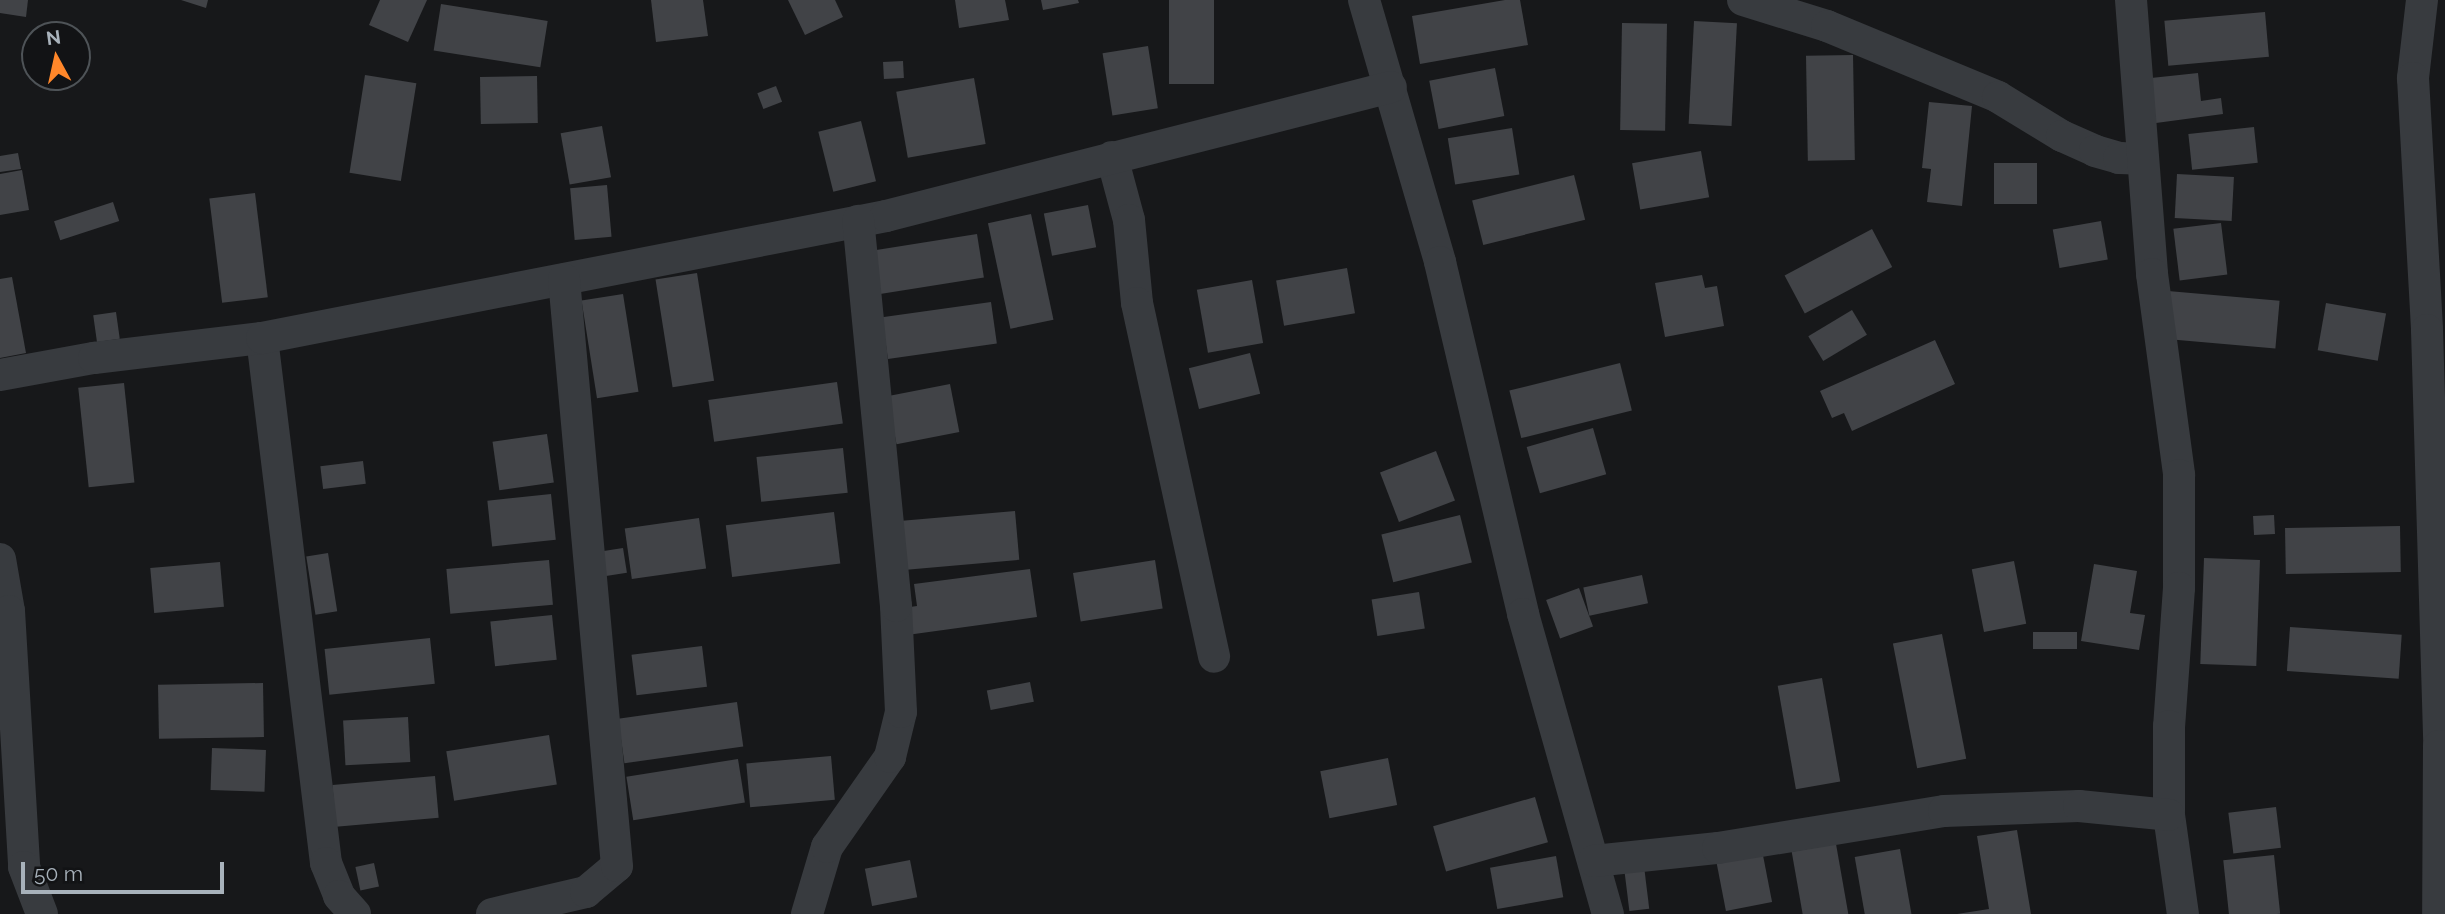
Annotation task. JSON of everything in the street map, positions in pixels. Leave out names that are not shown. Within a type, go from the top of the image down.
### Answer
[{"type":"street","points":[[1364,0],[1440,262],[1523,614],[1608,914]]},
{"type":"street","points":[[1744,0],[1827,26],[1998,97],[2062,136],[2095,151],[2119,158],[2143,159]]},
{"type":"street","points":[[2131,0],[2152,274],[2179,475],[2179,576],[2169,726],[2169,815],[2183,914]]},
{"type":"street","points":[[2422,0],[2413,78],[2427,358],[2439,746],[2438,914]]},
{"type":"street","points":[[0,375],[94,358],[262,338],[858,221],[1391,87]]},
{"type":"street","points":[[1112,158],[1129,220],[1138,303],[1214,657]]},
{"type":"street","points":[[807,914],[827,847],[890,757],[901,712],[893,578],[858,221]]},
{"type":"street","points":[[492,914],[586,892],[617,866],[564,279]]},
{"type":"street","points":[[262,338],[326,863],[339,895],[355,914]]},
{"type":"street","points":[[0,559],[24,867],[41,914]]},
{"type":"street","points":[[1594,862],[1718,848],[1944,811],[2079,806],[2169,815]]},
{"type":"building","points":[[0,0],[28,0],[26,17],[0,13]]},
{"type":"building","points":[[181,0],[208,0],[206,8]]},
{"type":"building","points":[[380,0],[427,0],[408,42],[369,25]]},
{"type":"building","points":[[651,0],[703,0],[708,36],[656,42]]},
{"type":"building","points":[[788,0],[835,0],[843,17],[805,35]]},
{"type":"building","points":[[955,0],[1005,0],[1009,20],[959,28]]},
{"type":"building","points":[[1041,0],[1078,0],[1079,3],[1043,10]]},
{"type":"building","points":[[1169,0],[1214,0],[1214,84],[1169,84]]},
{"type":"building","points":[[1505,0],[1520,0],[1528,45],[1420,64],[1412,16]]},
{"type":"building","points":[[441,4],[548,21],[540,67],[434,50]]},
{"type":"building","points":[[2265,12],[2269,57],[2168,66],[2164,21]]},
{"type":"building","points":[[1694,21],[1737,23],[1732,126],[1689,124]]},
{"type":"building","points":[[1622,23],[1667,24],[1665,131],[1620,130]]},
{"type":"building","points":[[1148,46],[1158,108],[1112,115],[1103,53]]},
{"type":"building","points":[[1853,55],[1855,160],[1808,161],[1806,56]]},
{"type":"building","points":[[903,61],[904,78],[884,79],[883,62]]},
{"type":"building","points":[[1495,68],[1504,116],[1439,129],[1429,81]]},
{"type":"building","points":[[2198,73],[2201,101],[2221,98],[2223,114],[2156,123],[2151,78]]},
{"type":"building","points":[[365,75],[416,83],[401,181],[350,173]]},
{"type":"building","points":[[537,76],[538,123],[481,124],[480,77]]},
{"type":"building","points":[[974,78],[986,144],[908,158],[896,92]]},
{"type":"building","points":[[776,86],[782,102],[763,109],[757,93]]},
{"type":"building","points":[[1929,102],[1972,106],[1962,206],[1927,202],[1931,169],[1922,168]]},
{"type":"building","points":[[861,121],[876,181],[833,192],[818,132]]},
{"type":"building","points":[[602,126],[611,177],[570,185],[561,133]]},
{"type":"building","points":[[2254,127],[2258,163],[2192,170],[2188,134]]},
{"type":"building","points":[[1512,128],[1519,174],[1455,185],[1448,138]]},
{"type":"building","points":[[1701,151],[1709,197],[1640,209],[1632,163]]},
{"type":"building","points":[[18,153],[21,169],[0,172],[0,156]]},
{"type":"building","points":[[1994,163],[2037,163],[2037,204],[1994,204]]},
{"type":"building","points":[[22,170],[29,210],[0,215],[0,174]]},
{"type":"building","points":[[2177,174],[2234,177],[2232,221],[2175,218]]},
{"type":"building","points":[[1574,175],[1585,220],[1483,245],[1472,200]]},
{"type":"building","points":[[607,185],[612,237],[575,240],[570,188]]},
{"type":"building","points":[[255,193],[268,297],[222,303],[209,199]]},
{"type":"building","points":[[113,202],[119,221],[60,240],[54,221]]},
{"type":"building","points":[[1088,205],[1096,247],[1052,256],[1044,214]]},
{"type":"building","points":[[1031,214],[1053,320],[1010,329],[988,223]]},
{"type":"building","points":[[2101,221],[2108,259],[2060,268],[2053,230]]},
{"type":"building","points":[[2221,223],[2227,275],[2180,280],[2173,229]]},
{"type":"building","points":[[1872,229],[1892,267],[1805,313],[1785,275]]},
{"type":"building","points":[[977,234],[984,277],[880,294],[873,250]]},
{"type":"building","points":[[1347,268],[1355,313],[1284,326],[1276,281]]},
{"type":"building","points":[[697,273],[714,381],[673,387],[656,280]]},
{"type":"building","points":[[1702,275],[1705,288],[1717,286],[1724,326],[1665,337],[1655,283]]},
{"type":"building","points":[[12,277],[26,353],[0,358],[0,279]]},
{"type":"building","points":[[1252,280],[1263,343],[1208,353],[1197,290]]},
{"type":"building","points":[[2168,291],[2280,301],[2275,349],[2164,339]]},
{"type":"building","points":[[623,294],[638,392],[597,398],[582,301]]},
{"type":"building","points":[[991,302],[997,344],[888,359],[882,317]]},
{"type":"building","points":[[2326,303],[2386,314],[2378,361],[2318,350]]},
{"type":"building","points":[[1852,310],[1867,335],[1823,361],[1808,336]]},
{"type":"building","points":[[116,312],[120,339],[97,342],[93,315]]},
{"type":"building","points":[[1935,340],[1955,384],[1852,431],[1844,413],[1832,418],[1820,391]]},
{"type":"building","points":[[1250,353],[1260,394],[1199,409],[1189,368]]},
{"type":"building","points":[[1620,363],[1632,411],[1521,438],[1509,391]]},
{"type":"building","points":[[837,382],[843,424],[714,442],[708,400]]},
{"type":"building","points":[[124,383],[134,482],[89,487],[78,388]]},
{"type":"building","points":[[950,384],[959,432],[897,444],[887,396]]},
{"type":"building","points":[[1593,428],[1606,474],[1540,493],[1527,447]]},
{"type":"building","points":[[547,434],[554,483],[499,490],[493,442]]},
{"type":"building","points":[[843,448],[848,493],[761,502],[756,457]]},
{"type":"building","points":[[1436,451],[1455,500],[1399,522],[1380,473]]},
{"type":"building","points":[[363,461],[366,484],[323,489],[320,466]]},
{"type":"building","points":[[551,494],[556,540],[492,546],[487,501]]},
{"type":"building","points":[[1015,511],[1019,560],[907,570],[902,521]]},
{"type":"building","points":[[834,512],[840,564],[732,577],[726,525]]},
{"type":"building","points":[[1460,515],[1472,563],[1393,582],[1381,535]]},
{"type":"building","points":[[2274,515],[2275,534],[2254,535],[2253,516]]},
{"type":"building","points":[[699,518],[706,569],[632,579],[625,528]]},
{"type":"building","points":[[2400,526],[2401,572],[2286,574],[2285,528]]},
{"type":"building","points":[[623,548],[627,573],[601,577],[597,552]]},
{"type":"building","points":[[328,553],[337,611],[316,615],[306,556]]},
{"type":"building","points":[[2204,558],[2260,560],[2256,666],[2200,664]]},
{"type":"building","points":[[549,560],[553,605],[450,614],[446,569]]},
{"type":"building","points":[[1155,560],[1163,608],[1081,621],[1073,573]]},
{"type":"building","points":[[2014,561],[2026,624],[1984,632],[1972,569]]},
{"type":"building","points":[[220,562],[224,607],[154,613],[150,568]]},
{"type":"building","points":[[2094,564],[2137,571],[2130,613],[2145,615],[2139,650],[2081,641]]},
{"type":"building","points":[[1030,569],[1037,617],[907,635],[903,608],[917,606],[914,584]]},
{"type":"building","points":[[1642,575],[1648,603],[1589,616],[1583,587]]},
{"type":"building","points":[[1579,588],[1593,627],[1560,638],[1546,600]]},
{"type":"building","points":[[1419,592],[1425,629],[1377,636],[1372,600]]},
{"type":"building","points":[[552,615],[557,660],[495,666],[490,621]]},
{"type":"building","points":[[2290,627],[2402,635],[2399,679],[2287,671]]},
{"type":"building","points":[[2033,632],[2077,632],[2077,649],[2033,649]]},
{"type":"building","points":[[1942,634],[1966,759],[1917,768],[1893,644]]},
{"type":"building","points":[[430,638],[435,684],[329,695],[325,649]]},
{"type":"building","points":[[702,646],[707,687],[637,695],[632,655]]},
{"type":"building","points":[[1822,678],[1840,781],[1796,789],[1778,686]]},
{"type":"building","points":[[1030,682],[1034,702],[991,710],[987,690]]},
{"type":"building","points":[[263,683],[264,737],[159,739],[158,685]]},
{"type":"building","points":[[737,702],[743,747],[624,763],[618,719]]},
{"type":"building","points":[[408,717],[410,762],[345,765],[343,720]]},
{"type":"building","points":[[549,735],[557,784],[454,801],[446,751]]},
{"type":"building","points":[[212,748],[266,750],[265,792],[211,790]]},
{"type":"building","points":[[831,756],[835,800],[750,807],[746,763]]},
{"type":"building","points":[[1388,758],[1397,805],[1329,818],[1320,771]]},
{"type":"building","points":[[738,759],[745,802],[633,820],[626,777]]},
{"type":"building","points":[[435,776],[439,818],[336,827],[332,785]]},
{"type":"building","points":[[1535,797],[1548,842],[1446,871],[1433,826]]},
{"type":"building","points":[[2276,807],[2281,848],[2233,854],[2228,813]]},
{"type":"building","points":[[2017,830],[2031,914],[1957,914],[1989,909],[1977,836]]},
{"type":"building","points":[[1836,844],[1848,914],[1803,914],[1792,852]]},
{"type":"building","points":[[1761,845],[1772,902],[1726,911],[1715,854]]},
{"type":"building","points":[[1900,849],[1911,914],[1865,914],[1855,857]]},
{"type":"building","points":[[2274,855],[2280,914],[2229,914],[2223,860]]},
{"type":"building","points":[[1556,856],[1563,897],[1497,909],[1490,868]]},
{"type":"building","points":[[910,860],[917,897],[872,906],[865,869]]},
{"type":"building","points":[[374,863],[379,886],[360,890],[355,867]]},
{"type":"building","points":[[1644,866],[1649,909],[1629,911],[1624,868]]}]
